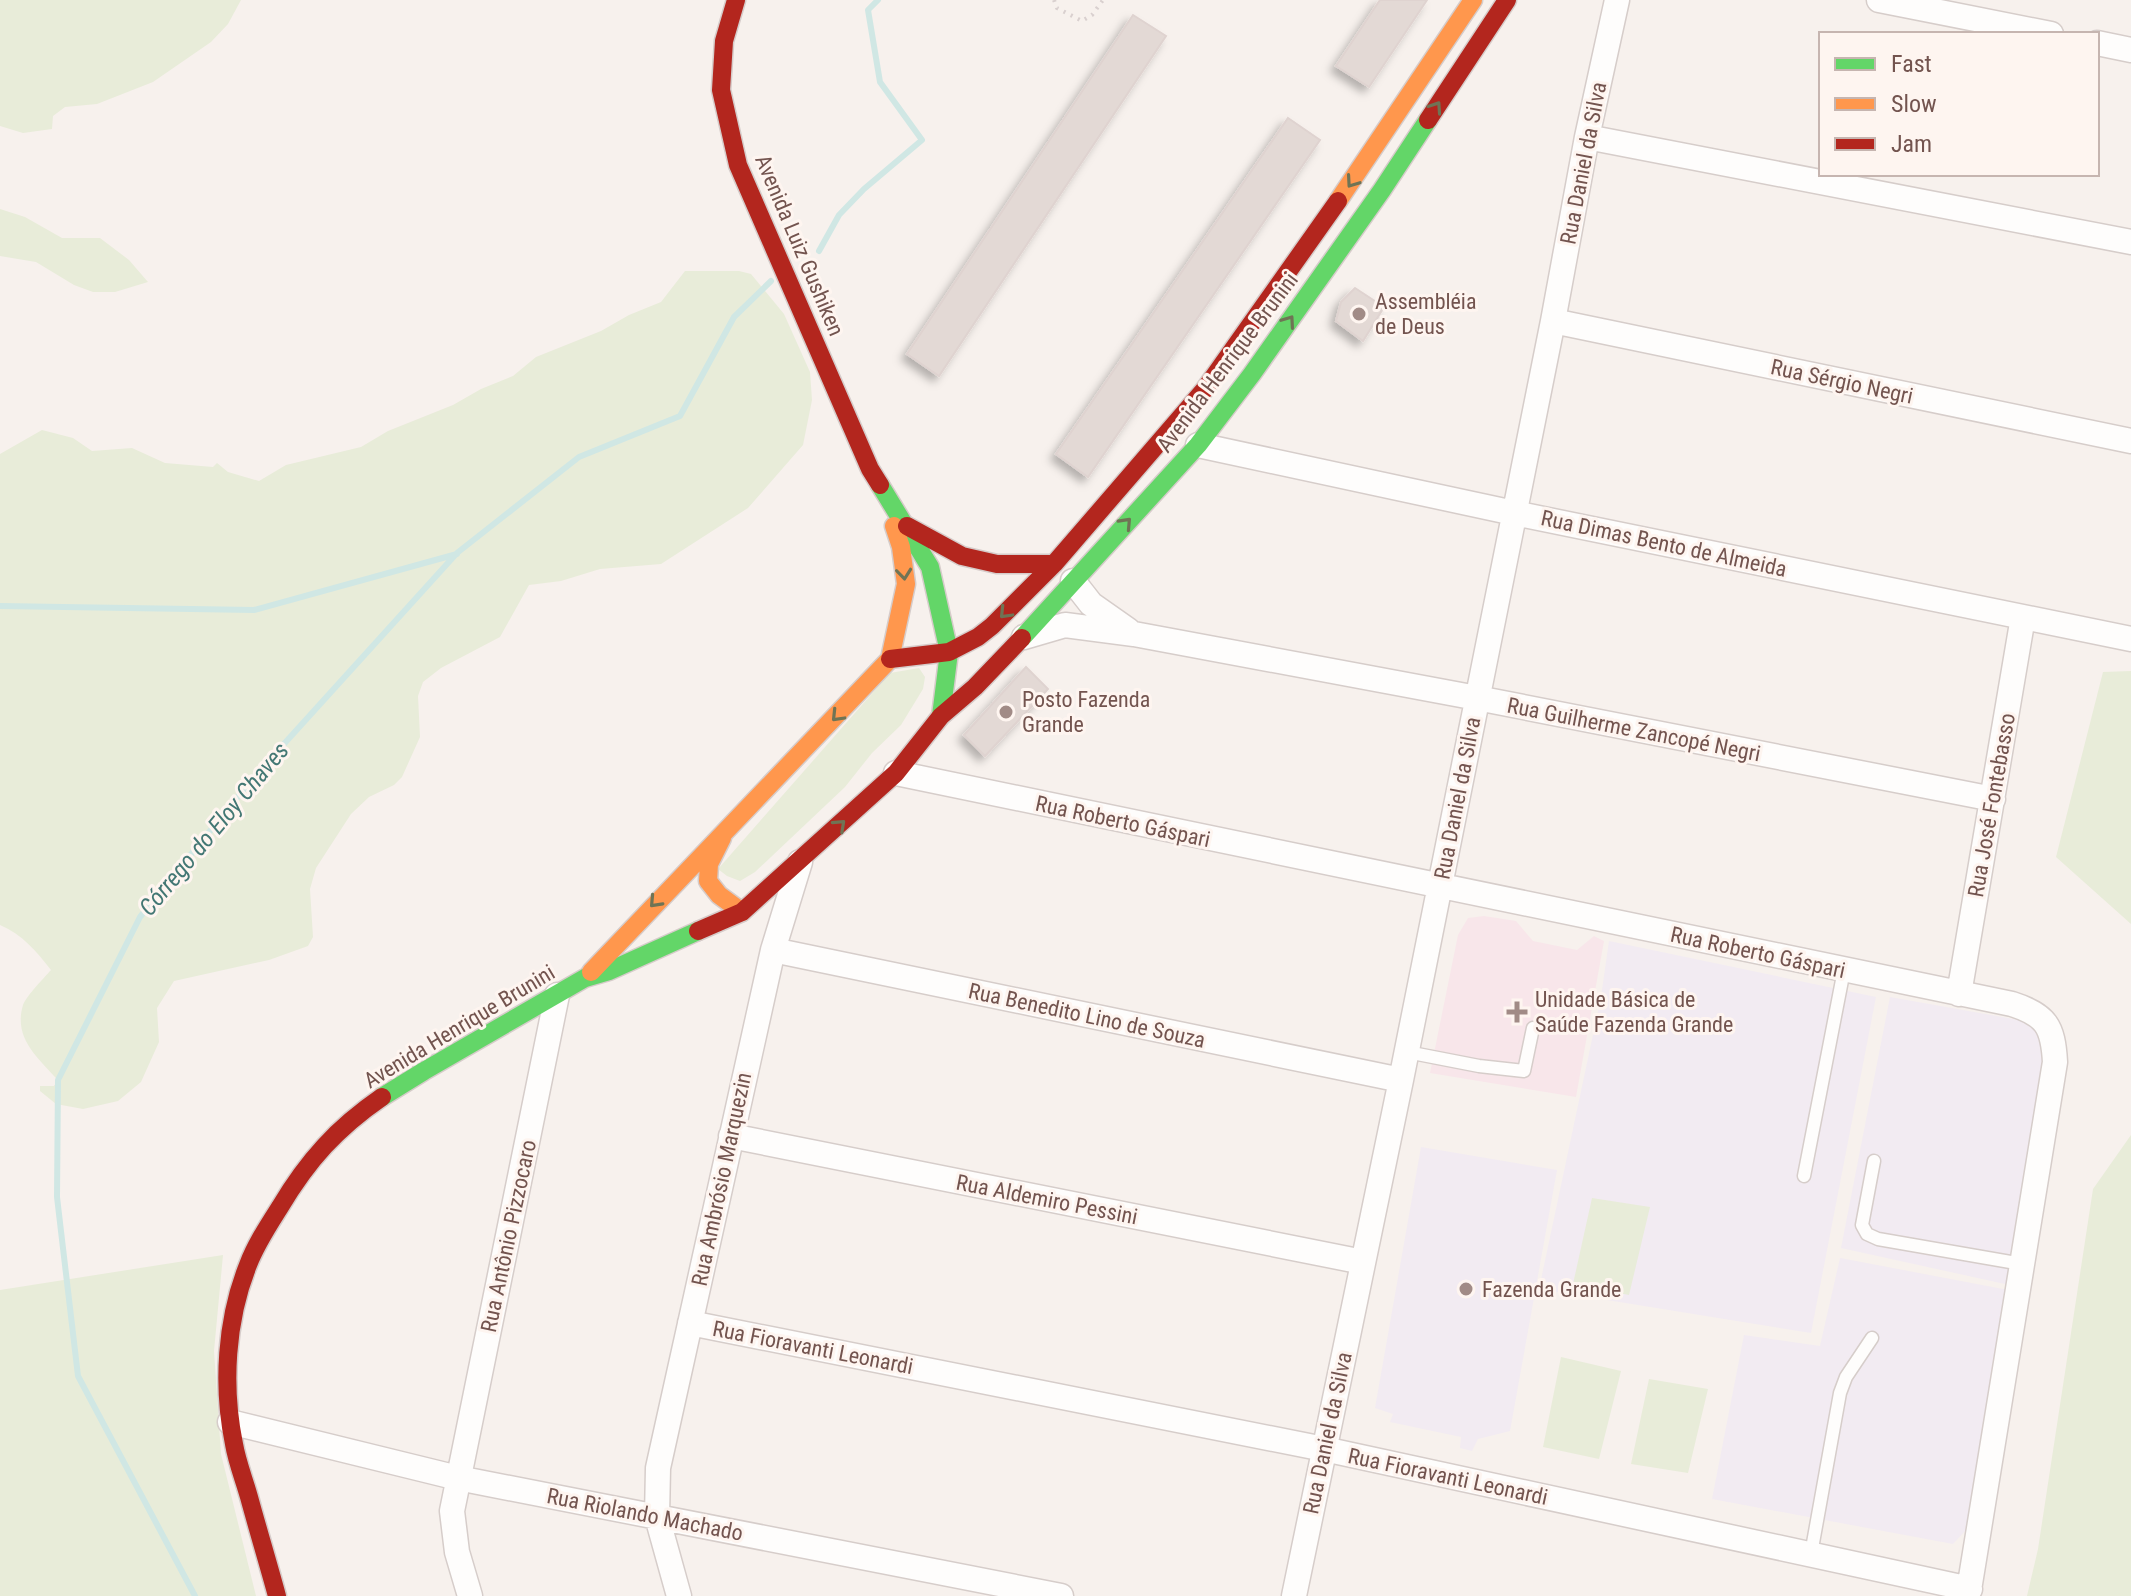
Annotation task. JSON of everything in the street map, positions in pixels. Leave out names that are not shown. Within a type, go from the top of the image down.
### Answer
[{"type":"main road","name":"Avenida Luiz Gushiken","points":[[736,0],[724,41],[721,90],[738,165],[870,469],[930,567],[949,652]]},
{"type":"main road","name":"Avenida Henrique Brunini","points":[[949,652],[992,626],[1054,564],[1205,389],[1363,166],[1473,0]]},
{"type":"main road","name":"Avenida Henrique Brunini","points":[[277,1596],[234,1445],[228,1360],[234,1307],[244,1272],[290,1189],[325,1144],[365,1110],[413,1077],[585,978],[609,971],[742,912],[896,773],[941,716],[975,687],[1022,638],[1198,445],[1382,190],[1507,0]]},
{"type":"main road","name":"Avenida Luiz Gushiken","points":[[887,498],[901,547],[906,584],[890,659]]},
{"type":"main road","points":[[903,523],[962,556],[997,564],[1054,564]]},
{"type":"main road","points":[[890,659],[949,652],[941,716]]},
{"type":"main road","name":"Avenida Henrique Brunini","points":[[585,978],[672,883],[890,659]]},
{"type":"main road","points":[[727,827],[709,861],[706,876],[714,891],[742,912]]},
{"type":"street","name":"Rua Daniel da Silva","points":[[1294,1596],[1407,1052],[1587,137],[1617,0]]},
{"type":"street","points":[[1879,0],[2041,32]]},
{"type":"street","points":[[2099,43],[2131,50]]},
{"type":"street","points":[[1587,137],[2131,242]]},
{"type":"street","name":"Rua Sérgio Negri","points":[[1553,321],[2131,441]]},
{"type":"street","name":"Rua Dimas Bento de Almeida","points":[[1198,445],[2131,639]]},
{"type":"street","name":"Rua Guilherme Zancopé Negri","points":[[1073,581],[1091,604],[1134,634]]},
{"type":"street","name":"Rua José Fontebasso","points":[[1959,994],[2023,617]]},
{"type":"street","name":"Rua Guilherme Zancopé Negri","points":[[1022,638],[1065,625],[1134,634],[1993,799]]},
{"type":"street","name":"Rua Roberto Gáspari","points":[[896,773],[2012,1004],[2031,1011],[2045,1022],[2054,1039],[2055,1062],[1969,1592]]},
{"type":"street","name":"Rua Ambrósio Marquezin","points":[[679,1596],[657,1517],[658,1468],[773,950],[800,861]]},
{"type":"street","points":[[742,912],[773,950]]},
{"type":"street","name":"Rua Benedito Lino de Souza","points":[[773,950],[1401,1080]]},
{"type":"street","name":"Rua Antônio Pizzocaro","points":[[470,1596],[457,1552],[452,1511],[557,995]]},
{"type":"street","name":"Rua Aldemiro Pessini","points":[[731,1136],[1363,1262]]},
{"type":"street","name":"Rua Fioravanti Leonardi","points":[[690,1323],[1324,1449],[1811,1554],[1969,1592]]},
{"type":"street","name":"Rua Riolando Machado","points":[[230,1422],[458,1478],[1061,1596]]},
{"type":"lane","points":[[1804,1176],[1844,970]]},
{"type":"lane","points":[[1407,1052],[1524,1071],[1533,1028]]},
{"type":"lane","points":[[1874,1161],[1862,1225],[1867,1234],[1878,1239],[2022,1264]]},
{"type":"lane","points":[[1811,1554],[1840,1393],[1846,1377],[1872,1338]]},
{"type":"path","points":[[1054,0],[1057,8],[1082,21],[1092,15],[1103,0]]},
{"type":"shaded area","name":"Unidade Básica de Saúde Fazenda Grande","points":[[1484,916],[1516,921],[1533,941],[1577,950],[1594,936],[1604,941],[1576,1097],[1430,1073],[1458,935],[1468,918]]},
{"type":"shaded area","points":[[1609,941],[1876,997],[1811,1333],[1539,1289],[1601,997]]},
{"type":"shaded area","points":[[1890,997],[2019,1020],[2044,1031],[2048,1047],[2014,1286],[1841,1248]]},
{"type":"shaded area","name":"Fazenda Grande","points":[[1421,1147],[1557,1170],[1510,1431],[1478,1439],[1472,1451],[1460,1448],[1461,1437],[1390,1422],[1393,1414],[1375,1408]]},
{"type":"shaded area","points":[[1840,1258],[2008,1290],[1968,1528],[1953,1544],[1712,1499],[1744,1335],[1820,1346]]},
{"type":"green space","points":[[0,0],[241,0],[228,24],[211,42],[153,82],[97,104],[65,107],[53,116],[52,129],[23,133],[0,126]]},
{"type":"green space","points":[[0,209],[25,217],[62,238],[100,238],[129,260],[148,282],[115,292],[93,292],[74,285],[36,262],[0,256]]},
{"type":"green space","points":[[685,271],[739,271],[751,274],[784,314],[810,372],[812,400],[803,445],[748,508],[661,564],[600,569],[561,581],[529,585],[500,637],[441,668],[423,682],[418,696],[420,737],[402,777],[394,785],[369,797],[351,814],[316,868],[310,889],[313,937],[308,946],[269,960],[174,981],[157,1008],[159,1042],[141,1082],[118,1101],[83,1109],[56,1104],[40,1091],[40,1086],[54,1086],[58,1080],[29,1047],[21,1028],[25,1001],[51,970],[22,939],[0,925],[0,454],[42,430],[73,438],[92,451],[132,448],[165,463],[213,467],[217,463],[228,472],[259,481],[286,465],[361,447],[388,431],[513,376],[536,357],[661,302]]},
{"type":"green space","points":[[919,668],[925,677],[923,689],[901,725],[872,753],[845,787],[755,872],[740,881],[718,869],[890,673]]},
{"type":"green space","points":[[2131,671],[2131,924],[2056,857],[2103,672]]},
{"type":"green space","points":[[2131,1135],[2131,1596],[2027,1596],[2038,1549],[2093,1189]]},
{"type":"green space","points":[[1592,1198],[1650,1207],[1629,1295],[1573,1284]]},
{"type":"green space","points":[[223,1255],[214,1351],[221,1454],[256,1596],[0,1596],[0,1290]]},
{"type":"green space","points":[[1561,1357],[1621,1371],[1599,1459],[1543,1447]]},
{"type":"green space","points":[[1649,1379],[1708,1389],[1688,1473],[1631,1464]]},
{"type":"building","points":[[1380,0],[1427,0],[1369,87],[1336,66]]},
{"type":"building","points":[[1133,15],[1166,36],[939,376],[907,354]]},
{"type":"building","points":[[1288,118],[1320,140],[1088,477],[1056,454]]},
{"type":"building","name":"Assembléia de Deus","points":[[1355,288],[1384,307],[1363,341],[1336,321],[1341,302]]},
{"type":"building","name":"Posto Fazenda Grande","points":[[1026,667],[1048,689],[985,756],[964,735]]},
{"type":"waterway","points":[[819,251],[839,215],[864,189],[922,140],[880,82],[868,10],[878,0]]},
{"type":"waterway","name":"Córrego do Eloy Chaves","points":[[195,1596],[78,1376],[57,1197],[58,1080],[140,917],[254,777],[457,553],[579,457],[680,416],[734,317],[771,281]]},
{"type":"waterway","points":[[0,606],[254,610],[457,554]]},
{"type":"traffic: fast","points":[[1022,638],[1198,445],[1252,374],[1428,120]]},
{"type":"traffic: fast","points":[[880,485],[930,567],[949,652],[941,716]]},
{"type":"traffic: fast","points":[[382,1097],[585,978],[609,971],[698,931]]},
{"type":"traffic: slow","points":[[1338,201],[1473,0]]},
{"type":"traffic: slow","points":[[890,659],[906,584],[901,547],[894,526]]},
{"type":"traffic: slow","points":[[591,972],[890,659]]},
{"type":"traffic: slow","points":[[722,838],[709,864],[708,881],[719,895],[742,912]]},
{"type":"traffic: jam","points":[[736,0],[724,41],[721,90],[738,165],[870,469],[880,485]]},
{"type":"traffic: jam","points":[[1428,120],[1507,0]]},
{"type":"traffic: jam","points":[[890,659],[949,652],[978,637],[1054,564],[1205,389],[1338,201]]},
{"type":"traffic: jam","points":[[907,526],[962,556],[997,564],[1054,564]]},
{"type":"traffic: jam","points":[[698,931],[742,912],[896,773],[941,716],[975,687],[1022,638]]},
{"type":"traffic: jam","points":[[277,1596],[230,1422],[228,1353],[235,1308],[255,1250],[301,1174],[337,1133],[382,1097]]},
{"type":"place","name":"Assembléia de Deus","points":[[1359,314]]},
{"type":"place","name":"Posto Fazenda Grande","points":[[1006,712]]},
{"type":"place","name":"Unidade Básica de Saúde Fazenda Grande","points":[[1517,1012]]},
{"type":"place","name":"Fazenda Grande","points":[[1466,1289]]}]
